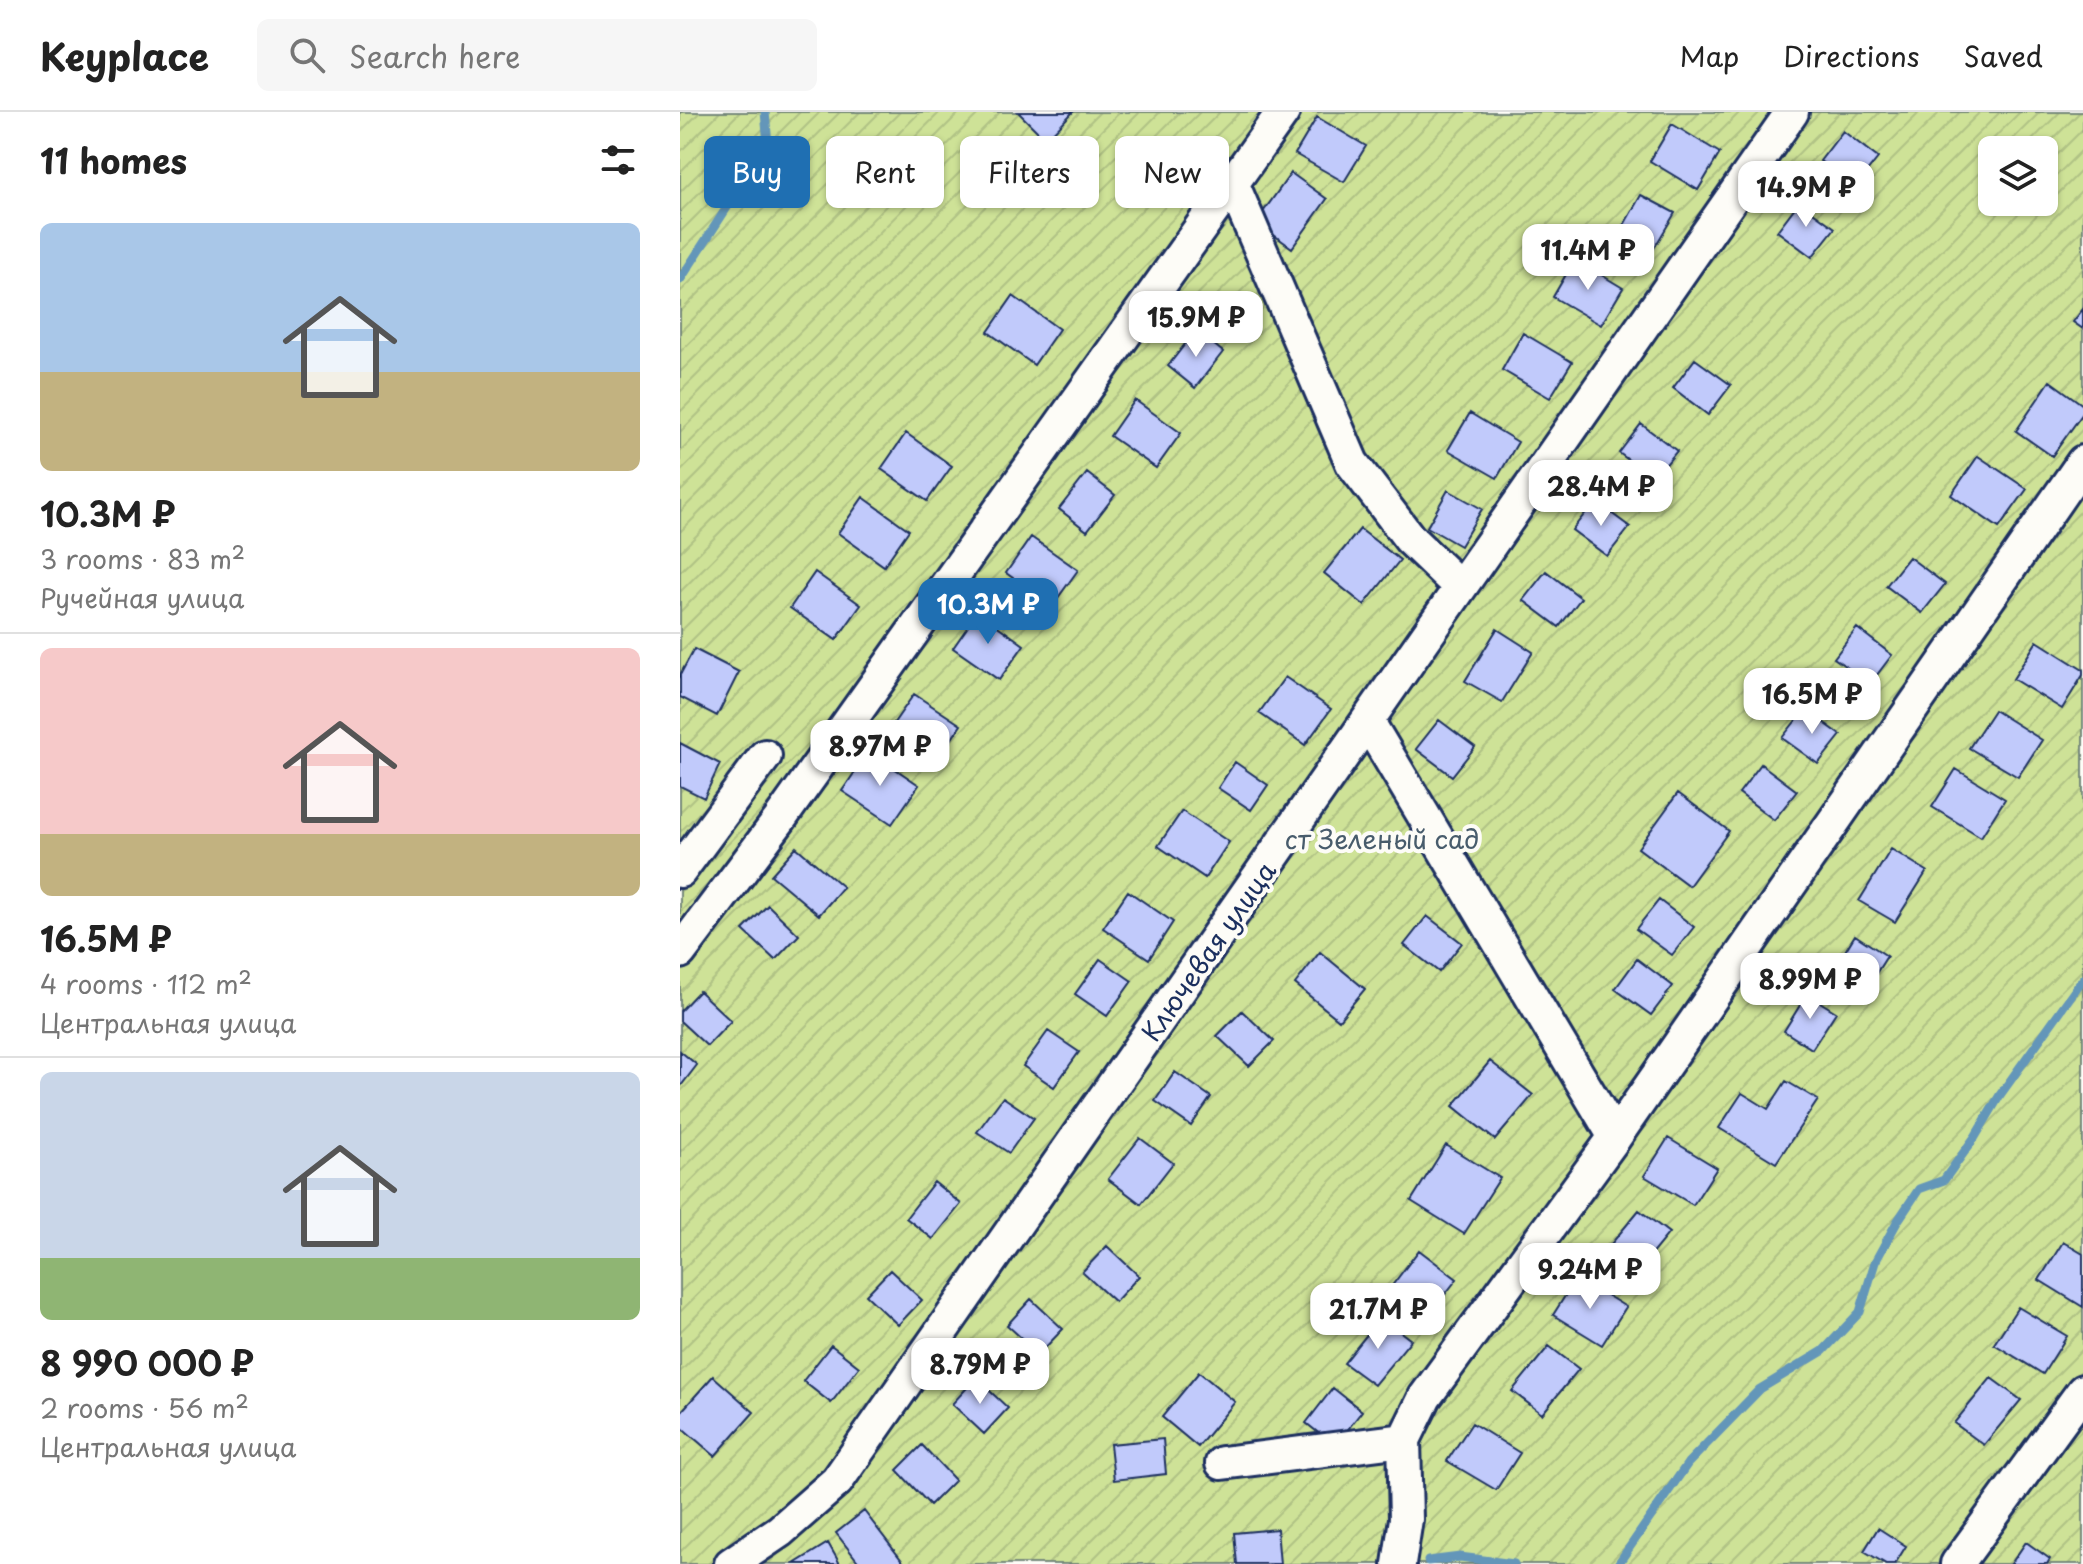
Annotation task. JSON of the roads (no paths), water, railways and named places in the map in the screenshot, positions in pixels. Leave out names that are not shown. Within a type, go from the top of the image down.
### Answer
[{"type":"street","points":[[680,952],[780,819],[1283,112]]},
{"type":"street","name":"Ключевая улица","points":[[731,1564],[780,1531],[837,1481],[1792,112]]},
{"type":"street","points":[[1233,185],[1352,463],[1410,539],[1459,586]]},
{"type":"street","points":[[1399,1564],[1406,1519],[1404,1440],[1425,1397],[1615,1137],[2083,462]]},
{"type":"street","points":[[1368,722],[1615,1137]]},
{"type":"street","points":[[680,871],[765,756]]},
{"type":"street","points":[[1957,1564],[2083,1391]]},
{"type":"street","points":[[1222,1463],[1404,1440]]},
{"type":"waterway","points":[[680,280],[768,144],[765,112]]},
{"type":"waterway","points":[[1618,1564],[1688,1463],[1760,1389],[1823,1351],[1860,1312],[1875,1262],[1919,1189],[1944,1180],[2083,979]]},
{"type":"waterway","points":[[1428,1561],[1460,1557],[1514,1564]]},
{"type":"park label","name":"ст Зеленый сад","points":[[1382,838]]}]
